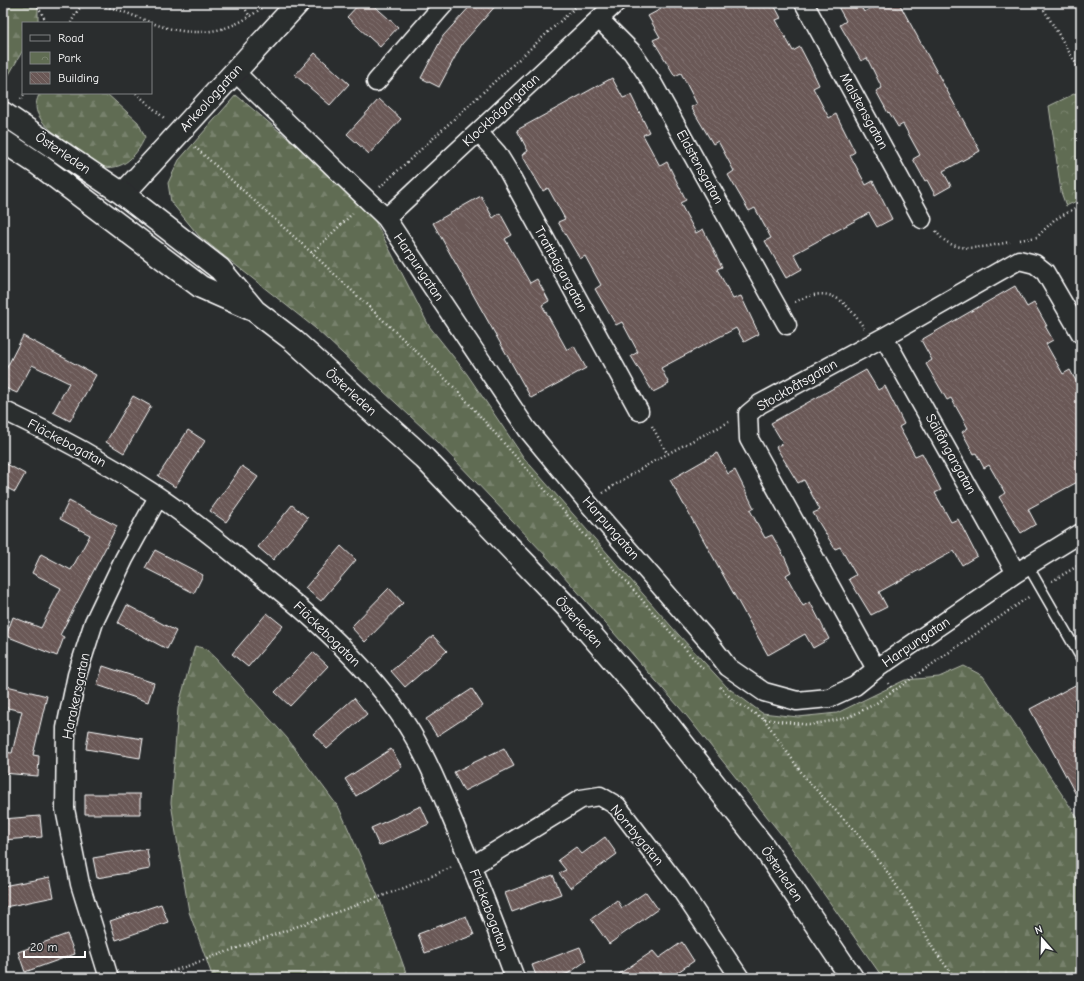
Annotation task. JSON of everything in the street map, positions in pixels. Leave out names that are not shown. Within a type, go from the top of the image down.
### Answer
[{"type":"main road","name":"Arkeologgatan","points":[[123,194],[298,3]]},
{"type":"main road","name":"Österleden","points":[[3,113],[123,194],[220,269],[255,311],[293,340],[425,459],[568,608],[658,712],[763,846],[852,978]]},
{"type":"main road","name":"Österleden","points":[[3,141],[38,164],[200,287],[255,311]]},
{"type":"main road","points":[[106,215],[123,194]]},
{"type":"street","points":[[376,82],[445,3]]},
{"type":"street","name":"Klockbägargatan","points":[[386,218],[616,3]]},
{"type":"street","name":"Malstensgatan","points":[[804,3],[922,219]]},
{"type":"street","name":"Eldstensgatan","points":[[598,19],[632,52],[652,82],[783,318]]},
{"type":"street","name":"Harpungatan","points":[[235,72],[386,218],[527,429],[588,503],[708,641],[728,667],[764,692],[798,702],[829,698],[855,686],[876,669],[1022,569],[1081,533]]},
{"type":"street","name":"Trattbägargatan","points":[[478,132],[497,153],[508,171],[638,411]]},
{"type":"street","name":"Stockbåtsgatan","points":[[876,669],[749,439],[748,414],[760,404],[884,337],[1019,260],[1036,265],[1045,272],[1081,334]]},
{"type":"street","name":"Sälfångargatan","points":[[884,337],[1022,569]]},
{"type":"street","name":"Fläckebogatan","points":[[3,410],[51,433],[121,473],[158,497],[220,543],[296,603],[354,658],[411,731],[432,770],[472,866],[515,978]]},
{"type":"street","name":"Harakersgatan","points":[[109,978],[80,884],[65,809],[66,728],[77,675],[94,622],[124,559],[158,497]]},
{"type":"street","name":"Norrbygatan","points":[[472,866],[580,799],[600,796],[616,806],[679,887],[740,978]]},
{"type":"lane","points":[[1022,569],[1040,589],[1081,658]]},
{"type":"path","points":[[36,3],[46,22]]},
{"type":"path","points":[[72,22],[82,6],[93,3],[106,4],[151,22]]},
{"type":"path","points":[[242,3],[250,16]]},
{"type":"path","points":[[152,23],[163,27],[190,32],[216,30],[234,25],[250,16],[266,3]]},
{"type":"path","points":[[312,253],[367,200],[580,3]]},
{"type":"path","points":[[1040,3],[1081,72]]},
{"type":"path","points":[[137,94],[169,123]]},
{"type":"path","points":[[191,144],[312,253],[456,389],[706,672]]},
{"type":"path","points":[[922,219],[929,217],[936,232],[947,243],[962,248],[992,246],[1037,237],[1054,220],[1081,205]]},
{"type":"path","points":[[783,318],[803,298],[820,295],[832,296],[840,299],[850,308],[869,336],[884,337]]},
{"type":"path","points":[[638,411],[642,409],[667,453]]},
{"type":"path","points":[[588,503],[628,475],[667,453],[748,414]]},
{"type":"path","points":[[717,684],[734,701],[764,719],[809,725],[847,718],[875,704],[1040,589],[1081,564]]},
{"type":"path","points":[[764,719],[806,779],[856,832],[888,873],[910,906],[934,950],[955,978]]},
{"type":"path","points":[[154,978],[404,888],[457,865],[472,866]]},
{"type":"green space","points":[[3,3],[38,3],[38,22],[22,22],[22,52],[3,85]]},
{"type":"green space","points":[[1076,93],[1081,130],[1081,199],[1066,206],[1061,192],[1049,106]]},
{"type":"green space","points":[[40,94],[107,94],[138,122],[145,137],[132,158],[119,166],[104,167],[95,164],[44,124],[37,113],[37,99]]},
{"type":"green space","points":[[236,95],[304,152],[375,221],[429,326],[467,374],[524,458],[678,634],[727,687],[762,713],[798,717],[837,713],[905,680],[939,677],[964,666],[983,676],[1081,823],[1081,978],[883,978],[788,843],[686,715],[548,558],[437,441],[315,328],[199,236],[171,202],[168,183],[179,160]]},
{"type":"green space","points":[[195,646],[207,649],[287,738],[339,808],[381,903],[408,978],[213,978],[189,912],[171,803],[178,708]]},
{"type":"building","points":[[360,3],[371,3],[398,27],[380,47],[347,17]]},
{"type":"building","points":[[473,3],[498,3],[462,44],[439,87],[421,78],[443,36]]},
{"type":"building","points":[[672,3],[773,3],[781,18],[776,20],[793,51],[800,47],[812,70],[819,85],[813,88],[829,118],[836,114],[855,152],[850,155],[866,185],[873,181],[892,219],[877,227],[869,213],[794,254],[802,269],[786,278],[765,241],[771,238],[755,208],[749,211],[728,175],[734,171],[718,141],[713,144],[691,107],[697,104],[681,73],[675,76],[653,40],[660,37],[648,16]]},
{"type":"building","points":[[836,3],[859,3],[864,12],[880,3],[899,3],[980,151],[943,171],[951,186],[935,195],[927,180],[925,181],[913,159],[920,155],[903,124],[898,127],[889,112],[888,113],[876,91],[882,88],[867,58],[861,61],[840,25],[846,21]]},
{"type":"building","points":[[315,53],[349,84],[330,105],[295,75]]},
{"type":"building","points":[[612,78],[623,98],[631,95],[649,132],[643,135],[660,166],[667,162],[686,200],[680,203],[696,233],[703,229],[722,267],[717,269],[733,299],[741,296],[759,334],[744,342],[736,328],[661,368],[669,384],[653,392],[631,356],[638,352],[622,322],[616,325],[595,289],[601,285],[585,256],[580,259],[558,222],[565,219],[548,188],[543,191],[522,155],[528,151],[517,130]]},
{"type":"building","points":[[379,99],[401,119],[369,154],[347,134]]},
{"type":"building","points":[[481,196],[493,218],[500,213],[512,235],[505,239],[530,283],[537,279],[549,301],[542,305],[567,350],[574,346],[586,368],[531,398],[433,223]]},
{"type":"building","points":[[1015,286],[1027,307],[1034,303],[1053,340],[1046,344],[1063,374],[1070,370],[1081,390],[1081,480],[1028,509],[1036,524],[1021,533],[999,497],[1005,493],[989,465],[984,468],[976,453],[974,454],[962,432],[968,428],[951,398],[947,400],[926,364],[932,360],[921,340]]},
{"type":"building","points":[[23,336],[96,375],[70,421],[53,412],[69,383],[32,365],[17,393],[3,387],[3,375]]},
{"type":"building","points":[[866,370],[878,390],[885,386],[904,424],[899,427],[915,456],[922,453],[941,490],[935,493],[951,522],[958,519],[977,556],[962,565],[954,551],[879,592],[887,607],[871,615],[849,579],[856,575],[840,547],[835,549],[813,513],[820,510],[804,480],[798,483],[776,447],[783,443],[771,423]]},
{"type":"building","points":[[133,396],[151,406],[124,453],[106,442]]},
{"type":"building","points":[[188,430],[205,441],[175,487],[158,476]]},
{"type":"building","points":[[717,453],[728,474],[735,470],[754,508],[750,510],[765,538],[772,535],[791,572],[786,575],[803,606],[810,602],[829,639],[813,648],[805,634],[768,655],[670,480]]},
{"type":"building","points":[[3,462],[25,474],[15,492],[3,486]]},
{"type":"building","points":[[242,466],[258,477],[226,522],[210,511]]},
{"type":"building","points":[[69,501],[117,526],[60,635],[64,637],[57,656],[6,636],[13,617],[41,628],[61,588],[32,573],[41,554],[71,570],[90,535],[60,519]]},
{"type":"building","points":[[292,505],[308,518],[273,560],[258,547]]},
{"type":"building","points":[[341,546],[356,560],[321,601],[305,588]]},
{"type":"building","points":[[155,550],[203,575],[194,593],[145,568]]},
{"type":"building","points":[[389,588],[403,603],[365,642],[351,627]]},
{"type":"building","points":[[127,605],[176,631],[167,649],[118,623]]},
{"type":"building","points":[[267,613],[283,626],[248,667],[232,654]]},
{"type":"building","points":[[433,636],[447,651],[405,687],[391,671]]},
{"type":"building","points":[[313,652],[328,666],[290,706],[275,692]]},
{"type":"building","points":[[103,666],[154,683],[148,702],[97,685]]},
{"type":"building","points":[[1081,682],[1081,804],[1030,709]]},
{"type":"building","points":[[3,685],[47,696],[33,755],[39,756],[38,776],[3,773],[3,752],[12,753],[22,711],[3,707]]},
{"type":"building","points":[[472,689],[483,706],[437,736],[426,719]]},
{"type":"building","points":[[354,698],[367,714],[327,749],[313,734]]},
{"type":"building","points":[[89,730],[143,739],[140,758],[86,749]]},
{"type":"building","points":[[504,748],[514,766],[464,791],[454,772]]},
{"type":"building","points":[[391,749],[402,767],[356,796],[345,779]]},
{"type":"building","points":[[85,794],[140,794],[140,814],[85,814]]},
{"type":"building","points":[[421,806],[429,824],[379,846],[371,828]]},
{"type":"building","points":[[40,816],[42,837],[3,840],[3,819]]},
{"type":"building","points":[[605,837],[617,854],[570,888],[559,873],[566,870],[558,860],[576,847],[582,854]]},
{"type":"building","points":[[147,849],[150,869],[97,878],[93,858]]},
{"type":"building","points":[[553,875],[561,894],[512,912],[505,893]]},
{"type":"building","points":[[50,877],[54,897],[5,907],[3,886]]},
{"type":"building","points":[[646,892],[658,909],[609,944],[591,919],[617,900],[622,908]]},
{"type":"building","points":[[161,904],[168,922],[116,940],[110,921]]},
{"type":"building","points":[[466,916],[474,935],[425,953],[418,934]]},
{"type":"building","points":[[67,934],[75,954],[25,972],[18,952]]},
{"type":"building","points":[[682,942],[694,961],[669,978],[613,978],[653,951],[659,958]]},
{"type":"building","points":[[580,947],[586,961],[569,973],[556,978],[537,978],[532,965]]}]
